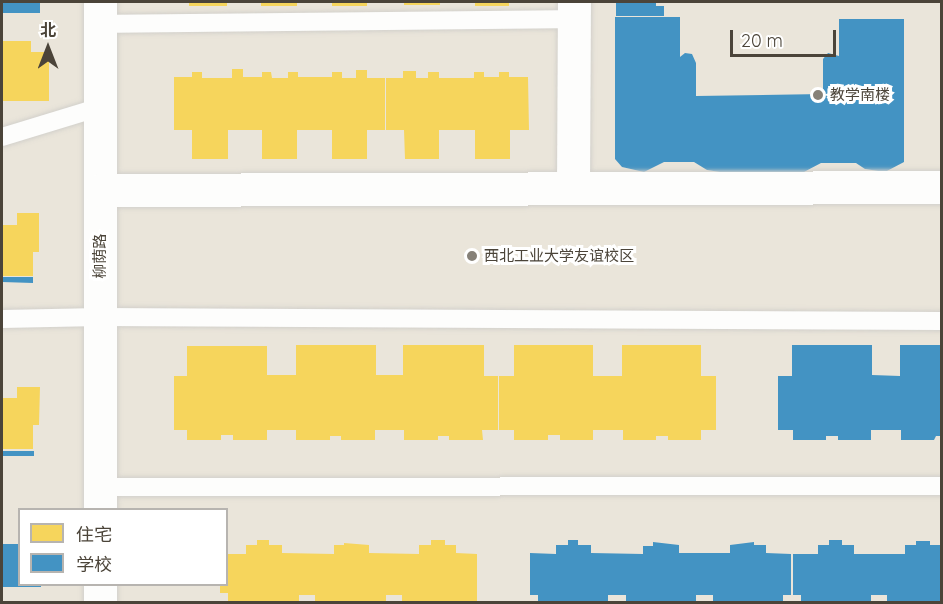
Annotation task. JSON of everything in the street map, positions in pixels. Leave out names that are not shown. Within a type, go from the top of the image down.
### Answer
[{"type":"street","points":[[573,188],[574,10]]},
{"type":"street","name":"柳荫路","points":[[100,13],[100,498]]},
{"type":"street","points":[[100,190],[942,187]]},
{"type":"street","points":[[100,586],[100,603]]},
{"type":"lane","points":[[100,13],[574,10]]},
{"type":"lane","points":[[2,137],[100,107]]},
{"type":"lane","points":[[2,319],[100,317],[942,321]]},
{"type":"lane","points":[[100,498],[942,486]]},
{"type":"shaded area","name":"西北工业大学友谊校区","points":[[2,2],[941,2],[941,602],[2,602]]},
{"type":"building: 住宅","points":[[189,2],[227,2],[227,6],[189,6]]},
{"type":"building: 住宅","points":[[261,2],[297,2],[297,6],[261,6]]},
{"type":"building: 住宅","points":[[332,2],[367,2],[367,6],[332,6]]},
{"type":"building: 住宅","points":[[404,2],[440,2],[440,5],[404,5]]},
{"type":"building: 住宅","points":[[475,2],[509,2],[509,6],[475,6]]},
{"type":"building: 住宅","points":[[2,41],[31,41],[31,52],[49,52],[49,101],[2,101]]},
{"type":"building: 住宅","points":[[232,69],[243,69],[243,77],[262,77],[262,72],[271,72],[272,78],[288,78],[288,72],[298,72],[298,77],[332,77],[332,72],[342,72],[342,78],[356,78],[356,70],[367,70],[367,78],[385,78],[385,130],[367,130],[367,159],[332,159],[332,130],[297,130],[297,159],[262,159],[262,130],[228,130],[228,159],[192,159],[192,130],[174,130],[174,77],[192,77],[192,72],[202,72],[202,78],[232,78]]},
{"type":"building: 住宅","points":[[403,71],[416,71],[416,78],[428,78],[428,72],[439,72],[439,78],[474,78],[474,72],[484,72],[484,77],[499,77],[499,72],[509,72],[509,77],[528,77],[529,130],[510,130],[510,159],[475,159],[475,130],[439,130],[439,159],[405,159],[404,130],[386,130],[386,78],[403,78]]},
{"type":"building: 住宅","points":[[17,213],[39,213],[39,252],[33,252],[33,276],[2,276],[2,225],[17,225]]},
{"type":"building: 住宅","points":[[296,345],[376,345],[376,375],[403,375],[403,345],[484,345],[484,376],[498,376],[498,430],[482,430],[483,440],[449,440],[449,436],[438,436],[438,440],[404,440],[404,430],[375,430],[375,440],[341,440],[341,436],[330,436],[330,440],[296,440],[296,430],[267,430],[267,440],[233,440],[233,435],[221,435],[221,440],[187,440],[187,430],[174,430],[174,376],[187,376],[187,346],[267,346],[267,375],[296,375]]},
{"type":"building: 住宅","points":[[514,345],[593,345],[593,376],[622,376],[622,345],[701,345],[701,376],[716,376],[716,430],[701,430],[701,440],[668,440],[668,436],[656,436],[656,440],[623,440],[623,430],[593,430],[593,440],[560,440],[560,435],[548,435],[548,440],[514,440],[514,430],[499,430],[499,376],[514,376]]},
{"type":"building: 住宅","points":[[17,387],[40,387],[39,425],[33,425],[33,449],[2,449],[2,398],[17,398]]},
{"type":"building: 住宅","points":[[257,540],[269,540],[269,545],[282,545],[282,553],[334,554],[334,545],[344,545],[344,543],[369,545],[369,553],[419,554],[419,545],[431,545],[431,540],[445,540],[445,545],[456,545],[456,553],[477,554],[477,602],[402,602],[402,595],[386,595],[386,602],[315,602],[315,595],[299,595],[299,602],[228,602],[228,593],[220,593],[220,586],[228,586],[228,554],[246,554],[246,545],[257,545]]},
{"type":"building: 学校","points":[[2,2],[40,2],[40,13],[2,13]]},
{"type":"building: 学校","points":[[616,2],[656,2],[656,6],[664,6],[664,16],[616,16]]},
{"type":"building: 学校","name":"教学南楼","points":[[615,17],[680,17],[680,57],[685,53],[692,54],[696,63],[696,96],[823,94],[823,59],[828,53],[839,56],[839,19],[904,19],[904,162],[885,172],[865,169],[856,163],[821,163],[804,172],[720,172],[707,170],[694,162],[664,162],[644,172],[622,167],[615,159]]},
{"type":"building: 学校","points":[[2,277],[33,277],[33,283],[2,282]]},
{"type":"building: 学校","points":[[792,345],[872,345],[872,375],[900,376],[900,345],[942,345],[942,436],[936,436],[934,440],[901,440],[901,430],[871,430],[871,440],[838,440],[838,436],[826,436],[826,440],[793,440],[793,430],[778,430],[778,376],[792,376]]},
{"type":"building: 学校","points":[[2,451],[34,451],[34,456],[2,456]]},
{"type":"building: 学校","points":[[568,540],[578,540],[578,545],[591,545],[591,553],[643,554],[643,546],[653,546],[653,542],[679,545],[679,553],[730,553],[730,545],[754,542],[754,545],[766,545],[766,553],[791,554],[791,595],[783,595],[783,602],[713,602],[713,595],[696,595],[696,602],[626,602],[626,595],[608,595],[608,602],[538,602],[538,595],[530,595],[530,553],[556,554],[556,545],[568,545]]},
{"type":"building: 学校","points":[[829,540],[842,540],[842,545],[854,545],[854,554],[905,554],[905,545],[916,545],[916,541],[930,541],[930,545],[941,545],[942,602],[887,602],[887,595],[871,595],[871,602],[801,602],[801,595],[793,595],[793,554],[818,554],[818,545],[829,545]]},
{"type":"building: 学校","points":[[2,544],[18,544],[18,586],[41,587],[2,587]]},
{"type":"place","name":"教学南楼","points":[[818,95]]},
{"type":"place","name":"西北工业大学友谊校区","points":[[472,256]]}]
